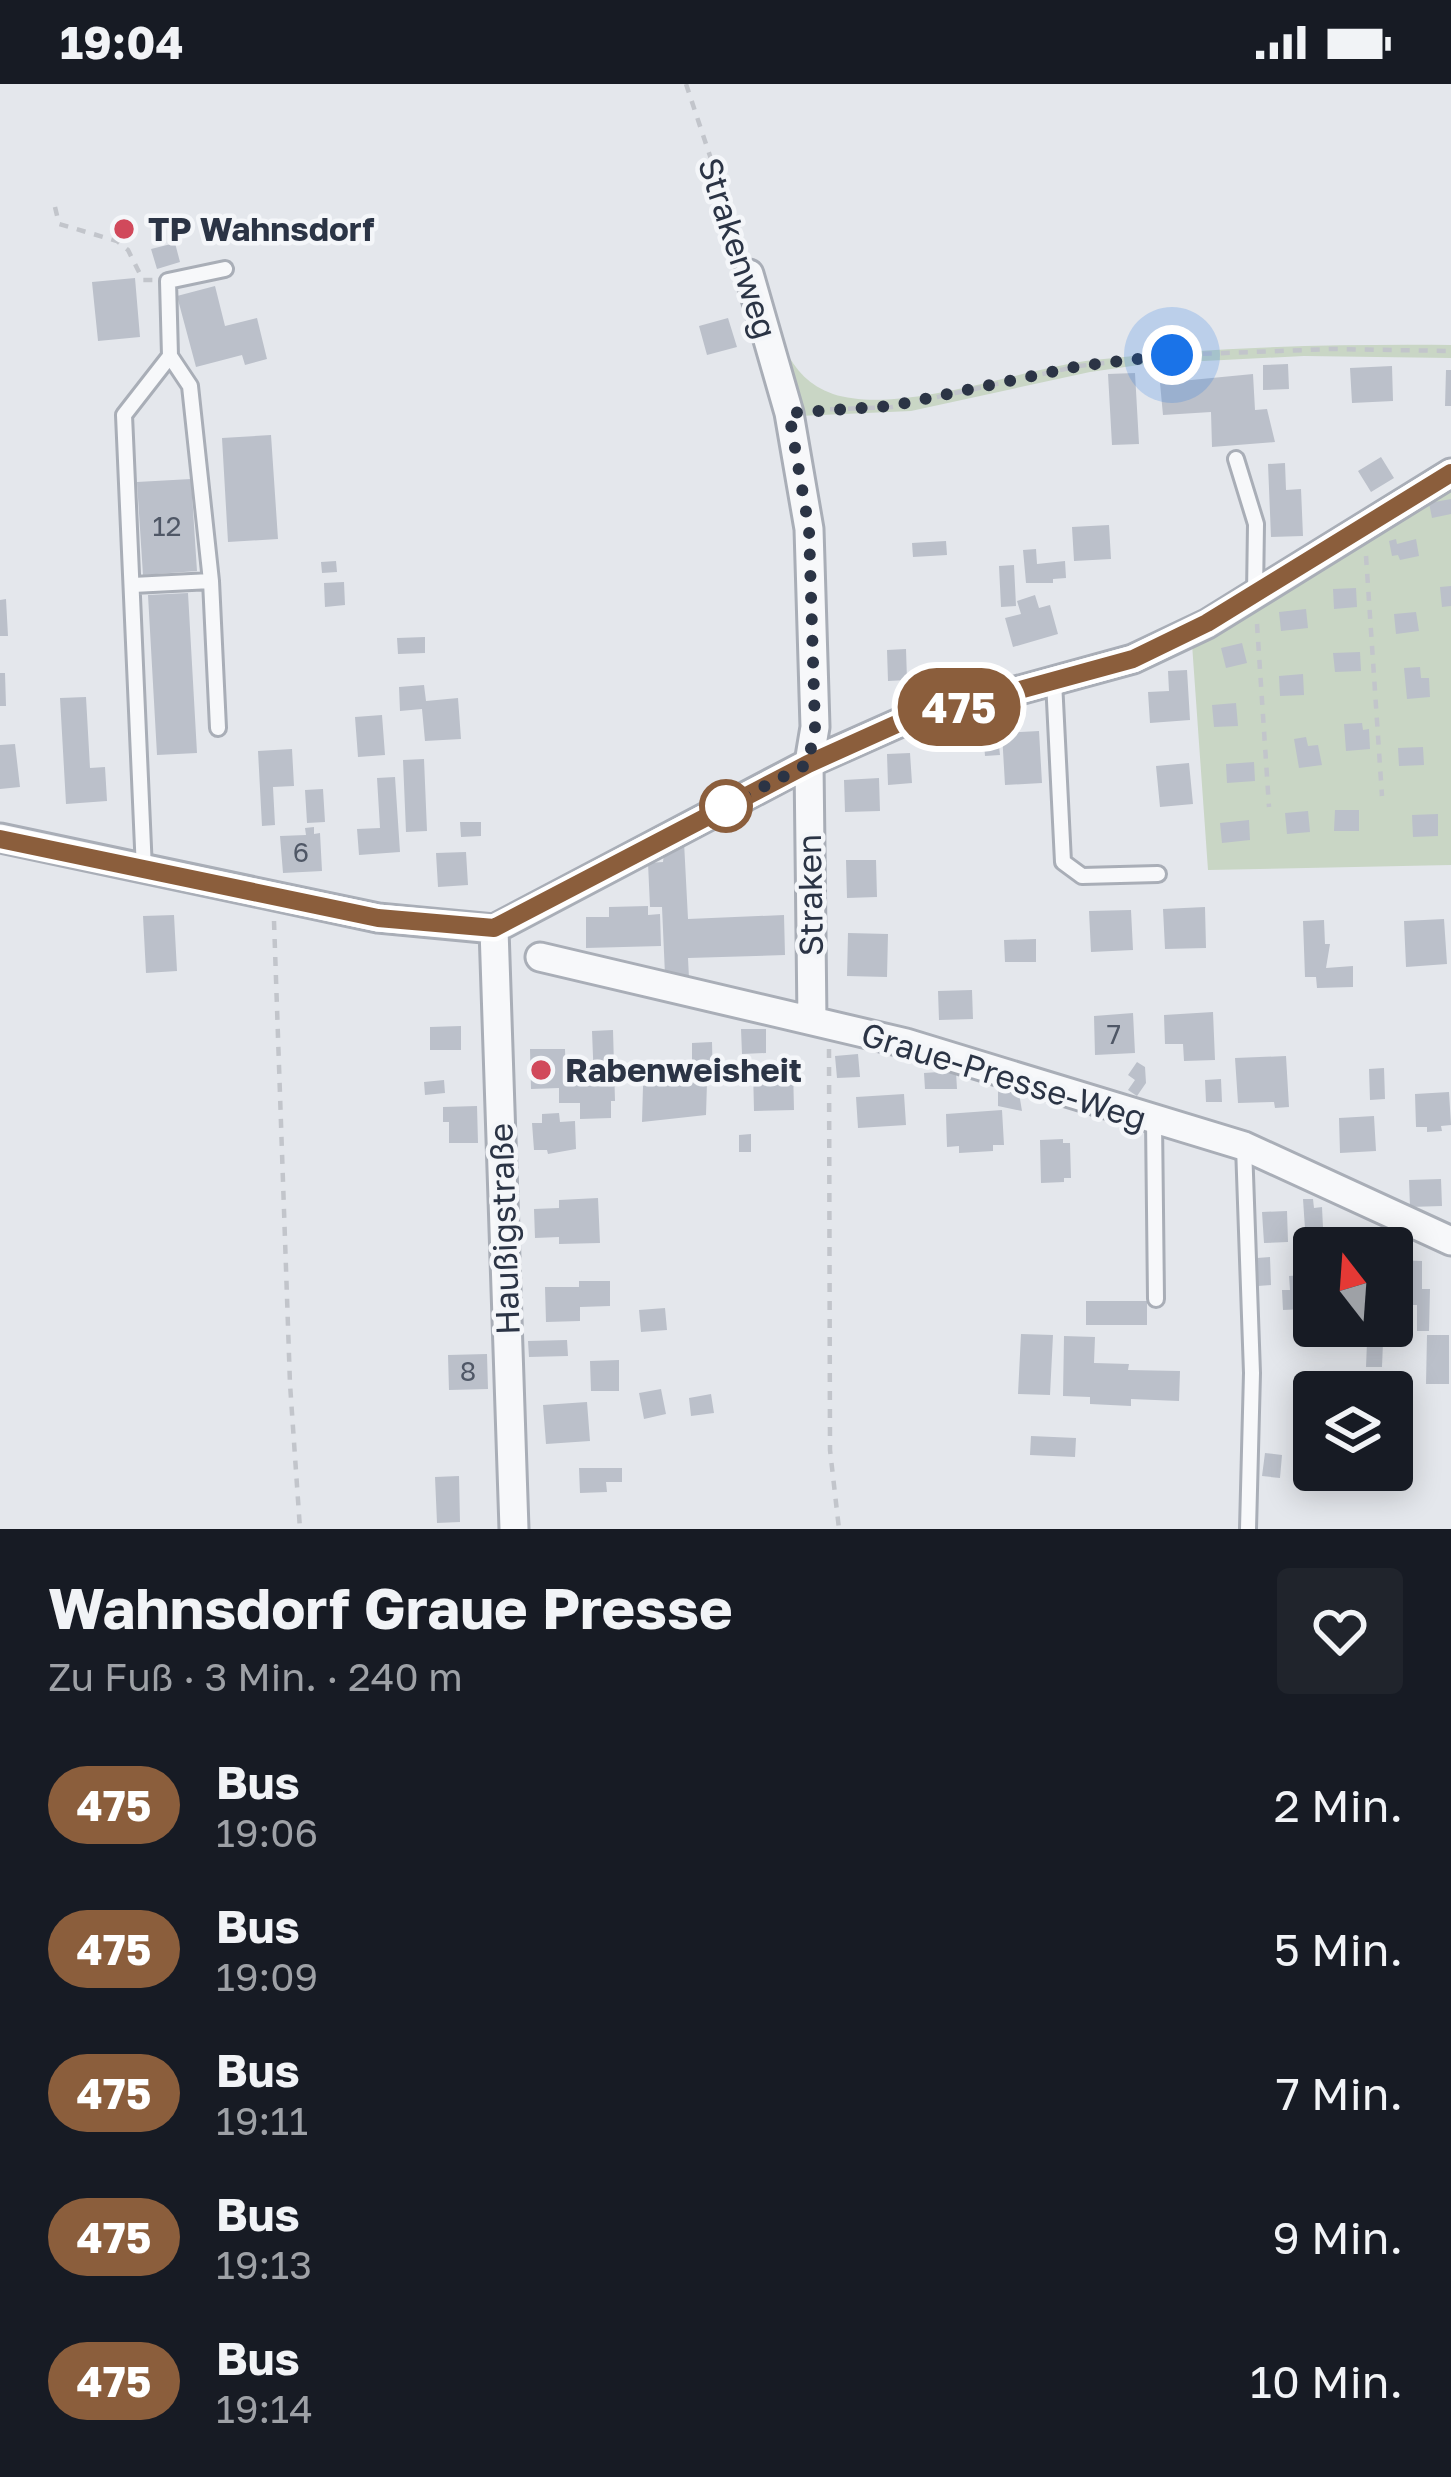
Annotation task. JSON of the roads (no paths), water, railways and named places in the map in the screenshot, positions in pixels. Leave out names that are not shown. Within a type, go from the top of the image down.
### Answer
[{"type":"street","name":"Strakenweg","points":[[749,274],[789,413]]},
{"type":"street","name":"Straken","points":[[789,413],[809,529],[815,727],[808,764],[820,1022]]},
{"type":"street","points":[[0,838],[378,918],[494,928],[808,764],[899,723],[1133,659],[1207,623],[1451,473]]},
{"type":"street","name":"Haußigstraße","points":[[494,928],[514,1529]]},
{"type":"street","name":"Graue-Presse-Weg","points":[[541,957],[906,1043],[1244,1146],[1451,1240]]},
{"type":"lane","points":[[218,728],[211,581],[190,386],[170,356],[168,281],[225,269]]},
{"type":"lane","points":[[144,870],[124,415],[170,356]]},
{"type":"lane","points":[[1236,459],[1256,524],[1255,594]]},
{"type":"lane","points":[[133,585],[211,581]]},
{"type":"lane","points":[[1054,681],[1063,862],[1082,876],[1159,874]]},
{"type":"lane","points":[[1154,1120],[1156,1298]]},
{"type":"lane","points":[[1244,1146],[1252,1373],[1248,1529]]},
{"type":"place","name":"TP Wahnsdorf","points":[[124,229]]},
{"type":"place","name":"Rabenweisheit","points":[[541,1070]]}]
